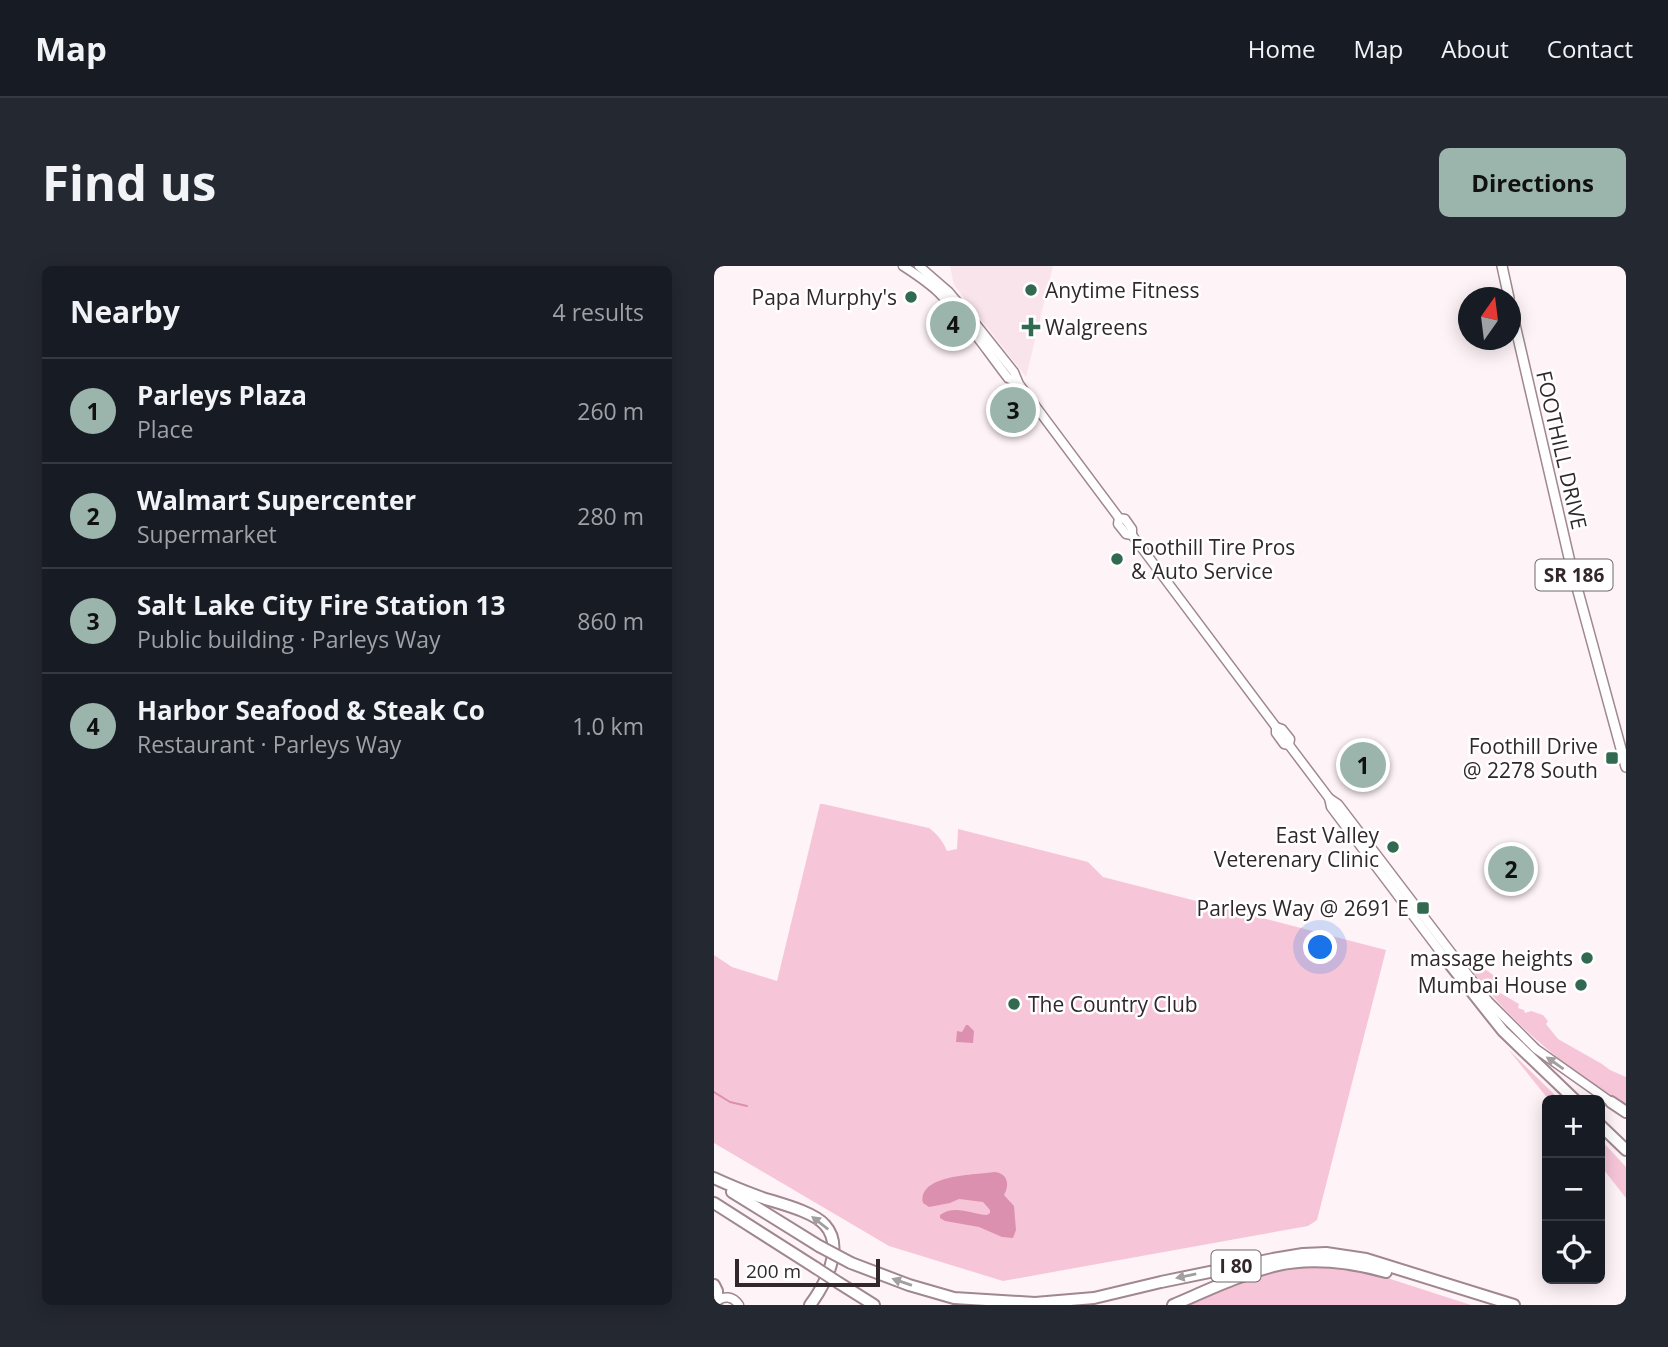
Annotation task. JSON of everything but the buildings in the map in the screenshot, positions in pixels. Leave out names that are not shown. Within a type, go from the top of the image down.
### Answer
[{"type":"highway","points":[[1448,956],[1503,1031],[1569,1095]]},
{"type":"highway","points":[[1611,1101],[1626,1110]]},
{"type":"highway","points":[[1605,1130],[1626,1150]]},
{"type":"highway","points":[[714,1179],[807,1214],[822,1222],[831,1232],[833,1248],[829,1271],[810,1305]]},
{"type":"highway","name":"I 80","points":[[714,1179],[851,1263],[909,1285],[954,1298],[1035,1304],[1094,1298],[1273,1259],[1303,1254],[1326,1254],[1366,1259],[1514,1305]]},
{"type":"highway","points":[[714,1203],[874,1305]]},
{"type":"highway","name":"I 80","points":[[1173,1305],[1236,1278],[1274,1266],[1316,1262],[1376,1269],[1490,1305]]},
{"type":"highway","points":[[714,1285],[717,1293],[715,1301]]},
{"type":"highway","points":[[954,1298],[984,1305]]},
{"type":"main road","points":[[903,266],[943,296],[1008,378],[1017,382]]},
{"type":"main road","points":[[919,266],[953,297],[1014,372],[1017,382],[1119,518],[1118,524],[1126,534],[1132,535],[1276,727],[1276,733],[1284,744],[1289,745],[1329,798],[1337,802],[1392,882],[1448,956],[1536,1049],[1611,1101]]},
{"type":"main road","points":[[1502,266],[1507,287]]},
{"type":"main road","name":"FOOTHILL DRIVE","points":[[1521,350],[1570,562],[1626,767]]},
{"type":"main road","points":[[715,1301],[724,1297],[730,1298],[739,1305]]},
{"type":"shaded area","points":[[950,266],[1053,266],[1026,377],[954,285]]},
{"type":"shaded area","points":[[820,804],[929,828],[940,838],[947,851],[957,849],[958,829],[1088,862],[1103,877],[1386,950],[1317,1220],[1308,1226],[1003,1281],[889,1246],[714,1143],[714,955],[732,967],[777,981]]},
{"type":"shaded area","points":[[1466,959],[1495,976],[1497,979],[1494,985],[1497,991],[1519,1004],[1518,1008],[1525,1013],[1531,1011],[1543,1015],[1548,1021],[1546,1024],[1558,1039],[1626,1077],[1626,1104],[1580,1075],[1538,1042],[1501,1005],[1466,963]]},
{"type":"shaded area","points":[[966,1025],[974,1031],[973,1043],[956,1042],[957,1031],[962,1032]]},
{"type":"shaded area","points":[[1508,1049],[1555,1095],[1545,1095]]},
{"type":"shaded area","points":[[1605,1144],[1626,1167],[1626,1198],[1605,1171]]},
{"type":"shaded area","points":[[994,1172],[1005,1177],[1007,1187],[1004,1195],[1014,1206],[1016,1230],[1013,1238],[940,1218],[940,1215],[951,1210],[987,1215],[990,1210],[983,1202],[959,1199],[929,1207],[923,1203],[924,1193],[938,1181],[962,1175]]},
{"type":"shaded area","points":[[1291,1267],[1344,1267],[1471,1305],[1188,1305],[1249,1277]]},
{"type":"waterway","points":[[714,1092],[730,1102],[747,1106]]},
{"type":"place","name":"Anytime Fitness","points":[[1031,290]]},
{"type":"place","name":"Papa Murphy's","points":[[911,297]]},
{"type":"place","name":"Harbor Seafood & Steak Co","points":[[953,324]]},
{"type":"place","name":"Walgreens","points":[[1031,327]]},
{"type":"place","name":"Salt Lake City Fire Station 13","points":[[1013,410]]},
{"type":"place","name":"Foothill Tire Pros & Auto Service","points":[[1117,559]]},
{"type":"place","name":"Foothill Drive @ 2278 South","points":[[1612,758]]},
{"type":"place","name":"Parleys Plaza","points":[[1363,765]]},
{"type":"place","name":"East Valley Veterenary Clinic","points":[[1393,847]]},
{"type":"place","name":"Walmart Supercenter","points":[[1511,869]]},
{"type":"place","name":"Parleys Way @ 2691 E","points":[[1423,908]]},
{"type":"place","name":"massage heights","points":[[1587,958]]},
{"type":"place","name":"Mumbai House","points":[[1581,985]]},
{"type":"place","name":"The Country Club","points":[[1014,1004]]}]
